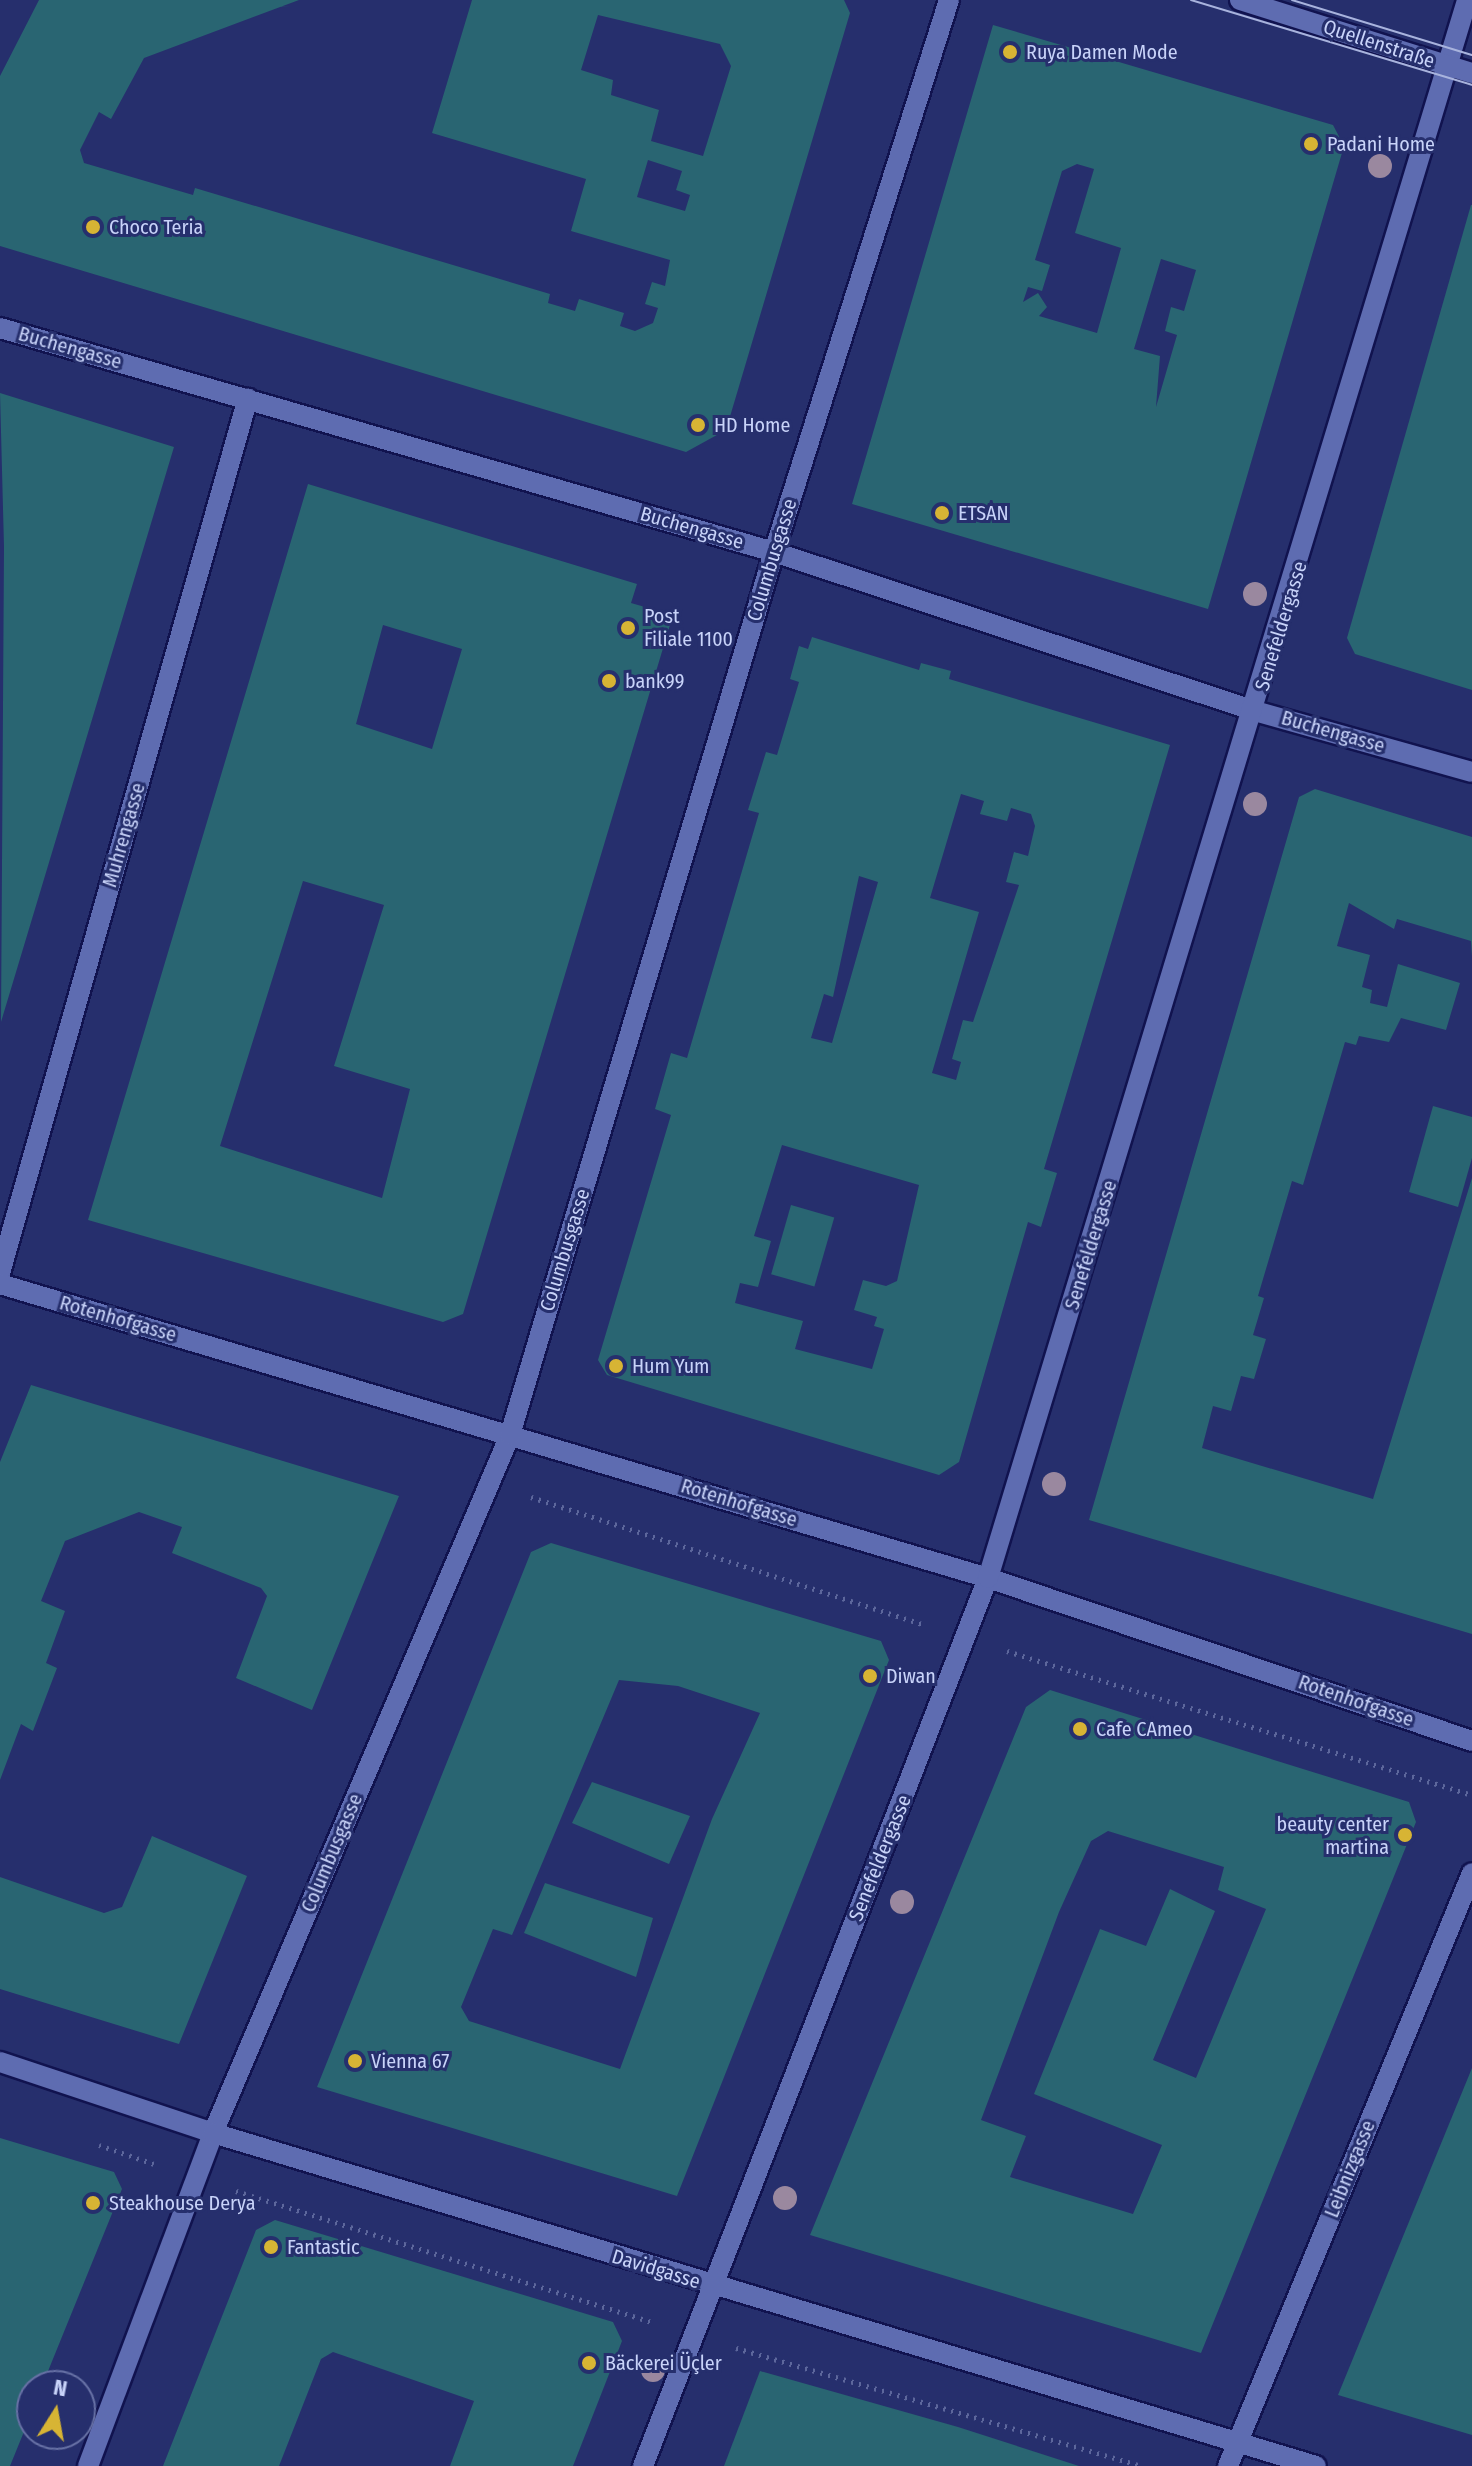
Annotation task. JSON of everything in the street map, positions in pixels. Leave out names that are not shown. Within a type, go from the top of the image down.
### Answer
[{"type":"street","name":"Columbusgasse","points":[[88,2466],[213,2133],[510,1435],[774,552],[949,0]]},
{"type":"street","name":"Quellenstraße","points":[[1240,0],[1472,73]]},
{"type":"street","name":"Senefeldergasse","points":[[643,2466],[988,1578],[1255,711],[1450,67],[1467,0]]},
{"type":"street","name":"Buchengasse","points":[[0,328],[774,552],[1255,711],[1472,772]]},
{"type":"street","name":"Muhrengasse","points":[[0,1273],[248,398]]},
{"type":"street","name":"Rotenhofgasse","points":[[0,1284],[988,1578],[1472,1741]]},
{"type":"street","name":"Leibnizgasse","points":[[1228,2466],[1472,1873]]},
{"type":"street","name":"Davidgasse","points":[[0,2062],[213,2133],[711,2286],[1316,2466]]},
{"type":"path","points":[[196,2178],[692,2335],[1143,2466]]},
{"type":"building","points":[[39,0],[299,0],[144,58],[111,119],[99,112],[80,150],[84,163],[193,195],[195,188],[550,294],[548,303],[575,311],[579,299],[624,313],[620,326],[635,331],[653,323],[658,308],[645,304],[652,282],[665,286],[670,260],[571,231],[586,179],[432,133],[472,0],[844,0],[850,13],[726,430],[686,452],[0,246],[0,76]],"holes":[[[598,15],[720,44],[731,66],[703,156],[651,141],[659,110],[611,95],[613,80],[581,70]],[[648,160],[682,171],[676,190],[690,195],[685,211],[637,197]]]},
{"type":"building","points":[[993,25],[1333,125],[1344,146],[1208,609],[852,504]],"holes":[[[1077,164],[1094,169],[1075,233],[1121,248],[1097,333],[1039,316],[1047,307],[1038,293],[1023,302],[1028,287],[1042,291],[1050,265],[1035,260],[1062,171]],[[1161,259],[1196,270],[1184,311],[1171,307],[1165,331],[1177,335],[1156,407],[1160,356],[1134,349]]]},
{"type":"building","points":[[1471,205],[1472,690],[1355,654],[1347,638]]},
{"type":"building","points":[[0,393],[174,447],[1,1022],[4,547]]},
{"type":"building","points":[[308,484],[637,584],[631,603],[673,615],[463,1314],[443,1322],[88,1220]],"holes":[[[383,625],[462,649],[432,749],[356,724]],[[303,881],[384,905],[334,1066],[410,1089],[382,1198],[220,1146]]]},
{"type":"building","points":[[812,637],[919,670],[921,663],[951,671],[949,679],[1170,745],[1044,1169],[1057,1173],[1041,1227],[1028,1222],[959,1462],[939,1475],[607,1375],[598,1360],[671,1115],[655,1109],[671,1053],[687,1058],[759,813],[748,810],[766,752],[777,755],[799,682],[790,679],[799,646],[808,649]],"holes":[[[961,794],[984,801],[980,814],[1007,821],[1011,808],[1031,814],[1035,826],[1028,856],[1014,852],[1006,882],[1019,885],[973,1022],[963,1020],[952,1059],[961,1062],[956,1080],[932,1073],[979,912],[930,898]],[[859,876],[878,882],[832,1043],[811,1038],[824,994],[833,997]],[[782,1145],[919,1185],[897,1281],[886,1286],[863,1280],[854,1310],[877,1317],[874,1326],[884,1329],[872,1369],[795,1349],[803,1321],[735,1303],[740,1283],[758,1287],[771,1241],[754,1236]]]},
{"type":"building","points":[[1315,789],[1472,837],[1472,957],[1471,941],[1397,919],[1394,929],[1349,903],[1337,946],[1370,955],[1362,987],[1372,990],[1370,1003],[1387,1007],[1398,964],[1460,983],[1446,1030],[1401,1018],[1389,1042],[1359,1036],[1356,1045],[1345,1042],[1303,1185],[1292,1181],[1258,1296],[1264,1298],[1253,1335],[1266,1339],[1254,1379],[1241,1376],[1231,1411],[1213,1406],[1202,1448],[1373,1499],[1472,1178],[1472,1634],[1089,1520],[1299,797]]},
{"type":"building","points":[[1433,1106],[1472,1117],[1472,1158],[1458,1207],[1409,1192]]},
{"type":"building","points":[[791,1205],[834,1217],[814,1287],[771,1274]]},
{"type":"building","points":[[31,1385],[399,1496],[312,1710],[236,1678],[267,1596],[261,1588],[172,1553],[182,1527],[139,1512],[65,1541],[41,1601],[65,1611],[46,1663],[57,1668],[33,1731],[21,1724],[0,1780],[0,1462]]},
{"type":"building","points":[[551,1543],[881,1641],[889,1660],[677,2196],[317,2087],[531,1552]],"holes":[[[619,1680],[678,1686],[760,1713],[712,1819],[620,2069],[469,2021],[461,2007],[493,1929],[512,1935]]]},
{"type":"building","points":[[1050,1690],[1409,1802],[1416,1822],[1201,2353],[810,2235],[1026,1707]],"holes":[[[1108,1831],[1224,1867],[1218,1890],[1266,1909],[1196,2078],[1153,2060],[1215,1911],[1170,1889],[1146,1946],[1100,1929],[1034,2094],[1162,2145],[1133,2214],[1010,2177],[1026,2136],[981,2120],[1059,1912],[1091,1841]]]},
{"type":"building","points":[[592,1782],[690,1816],[669,1864],[572,1823]]},
{"type":"building","points":[[152,1836],[247,1876],[179,2044],[0,1989],[0,1877],[104,1913],[122,1907]]},
{"type":"building","points":[[545,1883],[653,1918],[636,1977],[524,1933]]},
{"type":"building","points":[[1472,2068],[1472,2435],[1338,2395]]},
{"type":"building","points":[[0,2138],[114,2172],[122,2189],[48,2370],[16,2370],[17,2450],[10,2466],[0,2466]]},
{"type":"building","points":[[275,2220],[613,2322],[622,2341],[573,2466],[450,2466],[474,2401],[333,2352],[321,2359],[279,2466],[163,2466],[256,2230]]},
{"type":"building","points":[[760,2371],[958,2427],[1079,2466],[724,2466]]},
{"type":"tram line","points":[[1191,0],[1472,85]]},
{"type":"tram line","points":[[1292,0],[1472,55]]},
{"type":"place","name":"Ruya Damen Mode","points":[[1010,52]]},
{"type":"place","name":"Padani Home","points":[[1311,144]]},
{"type":"place","name":"Choco Teria","points":[[93,227]]},
{"type":"place","name":"HD Home","points":[[698,425]]},
{"type":"place","name":"ETSAN","points":[[942,513]]},
{"type":"place","name":"Post Filiale 1100","points":[[628,628]]},
{"type":"place","name":"bank99","points":[[609,681]]},
{"type":"place","name":"Hum Yum","points":[[616,1366]]},
{"type":"place","name":"Diwan","points":[[870,1676]]},
{"type":"place","name":"Cafe CAmeo","points":[[1080,1729]]},
{"type":"place","name":"beauty center martina","points":[[1405,1835]]},
{"type":"place","name":"Vienna 67","points":[[355,2061]]},
{"type":"place","name":"Steakhouse Derya","points":[[93,2203]]},
{"type":"place","name":"Fantastic","points":[[271,2247]]},
{"type":"place","name":"Bäckerei Üçler","points":[[589,2363]]}]
